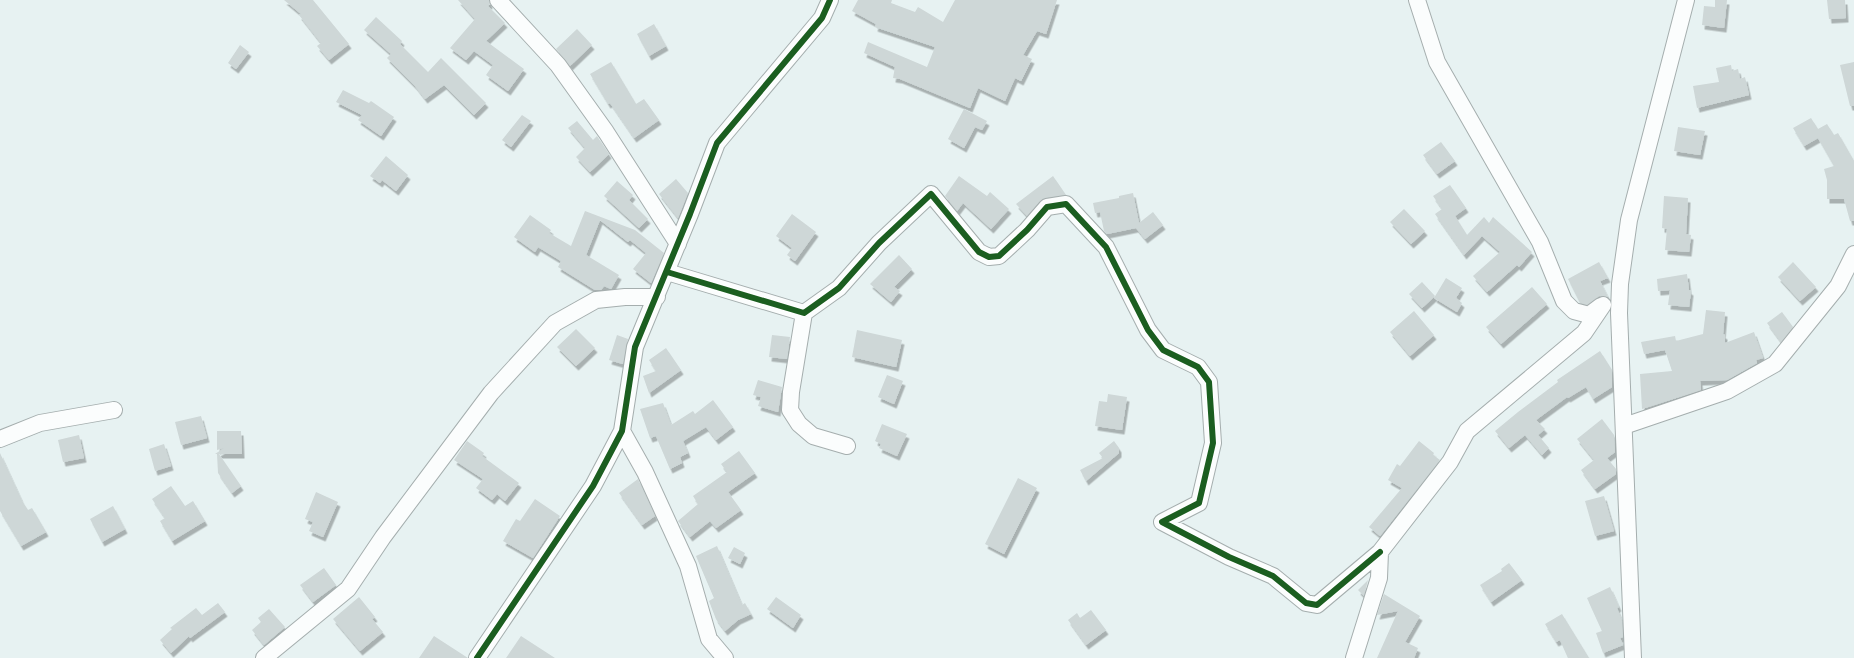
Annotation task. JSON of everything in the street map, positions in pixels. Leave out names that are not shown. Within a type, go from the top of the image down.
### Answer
[{"type":"street","points":[[498,0],[558,65],[606,132],[678,244]]},
{"type":"street","points":[[477,658],[593,486],[622,431],[635,347],[667,272],[717,142],[822,18],[830,0]]},
{"type":"street","points":[[1416,0],[1437,62],[1540,242],[1564,301],[1574,311],[1589,315],[1603,305]]},
{"type":"street","points":[[1633,658],[1619,313],[1620,284],[1629,220],[1686,0]]},
{"type":"street","points":[[847,446],[813,436],[799,424],[790,410],[791,392],[804,313],[839,288],[879,243],[931,194],[979,252],[989,257],[1000,256],[1028,230],[1047,207],[1066,204],[1106,247],[1148,330],[1163,350],[1198,367],[1209,382],[1213,443],[1200,503],[1162,522],[1229,557],[1273,576],[1306,603],[1317,605],[1380,552],[1450,462],[1467,431],[1584,333],[1603,305],[1620,284]]},
{"type":"street","points":[[1624,426],[1726,391],[1774,364],[1838,286],[1854,254]]},
{"type":"street","points":[[667,272],[804,313]]},
{"type":"street","points":[[264,658],[348,589],[383,537],[491,393],[555,324],[596,300],[625,297],[657,297]]},
{"type":"street","points":[[0,439],[40,423],[114,410]]},
{"type":"street","points":[[622,431],[645,472],[688,566],[709,639],[725,658]]},
{"type":"street","points":[[1354,658],[1379,578],[1380,552]]},
{"type":"building","points":[[284,0],[313,0],[349,44],[329,60],[317,46],[321,43],[299,15],[301,14]]},
{"type":"building","points":[[458,0],[489,0],[490,4],[488,6],[505,23],[486,41],[524,69],[508,91],[486,75],[493,65],[474,51],[466,60],[450,48],[475,19]]},
{"type":"building","points":[[858,0],[892,0],[891,3],[915,12],[918,7],[943,22],[955,0],[1057,0],[1046,34],[1037,31],[1023,55],[1032,59],[1021,81],[1015,78],[1005,101],[978,88],[970,108],[900,79],[893,78],[895,67],[864,53],[868,42],[927,67],[935,47],[875,27],[876,24],[852,11]]},
{"type":"building","points":[[1715,0],[1727,0],[1724,28],[1702,25],[1704,6],[1715,7]]},
{"type":"building","points":[[1827,0],[1845,0],[1846,18],[1829,19]]},
{"type":"building","points":[[376,17],[402,41],[400,44],[428,72],[441,58],[486,103],[474,115],[444,85],[425,99],[415,86],[387,58],[391,54],[364,30]]},
{"type":"building","points":[[654,24],[666,46],[649,56],[637,34]]},
{"type":"building","points":[[577,29],[592,45],[570,66],[556,49]]},
{"type":"building","points":[[240,45],[249,52],[236,69],[228,63]]},
{"type":"building","points":[[611,62],[636,104],[644,99],[659,120],[634,138],[610,103],[608,104],[590,74]]},
{"type":"building","points":[[1854,62],[1854,106],[1850,106],[1840,65]]},
{"type":"building","points":[[1731,65],[1732,71],[1738,69],[1740,79],[1745,77],[1749,95],[1697,108],[1693,86],[1719,82],[1716,68]]},
{"type":"building","points":[[343,90],[369,103],[371,101],[394,117],[381,136],[358,120],[362,115],[336,102]]},
{"type":"building","points":[[964,109],[987,121],[982,130],[975,127],[964,148],[948,139]]},
{"type":"building","points":[[522,115],[531,121],[511,147],[502,140]]},
{"type":"building","points":[[1811,118],[1818,129],[1827,124],[1834,135],[1838,133],[1854,161],[1854,221],[1850,221],[1844,199],[1827,199],[1827,180],[1824,169],[1834,166],[1818,138],[1804,146],[1793,128]]},
{"type":"building","points":[[577,121],[593,140],[597,136],[609,154],[590,172],[576,157],[585,148],[568,128]]},
{"type":"building","points":[[1678,127],[1705,131],[1700,155],[1674,151]]},
{"type":"building","points":[[1441,142],[1455,161],[1437,174],[1423,155]]},
{"type":"building","points":[[386,156],[408,175],[396,191],[382,180],[380,183],[370,176]]},
{"type":"building","points":[[959,176],[987,196],[990,192],[1009,209],[991,229],[963,203],[957,211],[945,196]]},
{"type":"building","points":[[1053,176],[1066,195],[1045,198],[1040,201],[1027,216],[1016,204]]},
{"type":"building","points":[[676,179],[688,193],[678,218],[659,194]]},
{"type":"building","points":[[617,181],[633,195],[629,200],[648,219],[639,228],[604,196]]},
{"type":"building","points":[[1450,185],[1466,208],[1455,216],[1467,235],[1484,217],[1489,223],[1493,217],[1532,252],[1519,267],[1517,265],[1487,292],[1473,276],[1500,252],[1482,236],[1464,255],[1435,214],[1442,209],[1433,196]]},
{"type":"building","points":[[1133,193],[1139,223],[1153,212],[1163,225],[1145,239],[1136,228],[1107,234],[1104,231],[1100,212],[1095,213],[1093,203],[1119,198],[1119,196]]},
{"type":"building","points":[[1664,196],[1688,198],[1686,234],[1691,235],[1689,252],[1665,250],[1667,229],[1662,228]]},
{"type":"building","points":[[1404,209],[1425,231],[1411,244],[1390,222]]},
{"type":"building","points":[[585,211],[635,230],[664,253],[651,283],[633,269],[646,253],[630,240],[628,242],[600,220],[586,255],[619,275],[611,289],[604,286],[601,290],[595,290],[558,267],[561,261],[538,247],[535,252],[514,237],[530,215],[551,230],[549,233],[571,246]]},
{"type":"building","points":[[792,214],[816,232],[795,261],[787,255],[792,248],[776,236]]},
{"type":"building","points":[[899,255],[912,269],[894,287],[900,291],[891,302],[870,284]]},
{"type":"building","points":[[1599,262],[1608,278],[1600,281],[1608,297],[1599,296],[1587,305],[1580,303],[1568,279]]},
{"type":"building","points":[[1793,262],[1816,287],[1800,301],[1778,277]]},
{"type":"building","points":[[1687,274],[1689,290],[1691,291],[1689,307],[1668,305],[1670,290],[1658,291],[1657,279]]},
{"type":"building","points":[[1446,278],[1462,288],[1456,298],[1462,303],[1457,312],[1434,298]]},
{"type":"building","points":[[1422,282],[1435,296],[1422,308],[1409,294]]},
{"type":"building","points":[[1532,287],[1547,304],[1501,344],[1486,327]]},
{"type":"building","points":[[1706,310],[1725,312],[1723,334],[1725,335],[1725,343],[1754,332],[1763,358],[1756,360],[1757,363],[1727,380],[1700,381],[1701,390],[1642,409],[1640,374],[1672,371],[1665,350],[1644,354],[1641,342],[1675,336],[1676,341],[1703,334]]},
{"type":"building","points":[[1414,311],[1434,335],[1410,356],[1390,332]]},
{"type":"building","points":[[1782,312],[1793,327],[1781,342],[1767,323]]},
{"type":"building","points":[[576,329],[595,348],[576,366],[557,347]]},
{"type":"building","points":[[857,330],[902,340],[896,367],[852,357]]},
{"type":"building","points":[[617,335],[628,339],[623,364],[609,360]]},
{"type":"building","points":[[772,335],[790,337],[787,359],[769,357]]},
{"type":"building","points":[[666,348],[681,370],[649,393],[643,376],[656,371],[649,360]]},
{"type":"building","points":[[1600,351],[1612,370],[1612,387],[1593,399],[1586,387],[1568,398],[1567,397],[1536,420],[1545,429],[1538,435],[1549,448],[1542,455],[1525,435],[1509,448],[1495,431],[1558,382],[1557,380]]},
{"type":"building","points":[[887,375],[903,381],[894,404],[878,397]]},
{"type":"building","points":[[758,380],[782,387],[778,412],[758,406],[761,397],[753,395]]},
{"type":"building","points":[[1108,394],[1127,397],[1122,430],[1095,426],[1099,401],[1107,402]]},
{"type":"building","points":[[713,400],[733,427],[716,440],[706,427],[683,441],[688,453],[680,457],[682,463],[670,469],[656,436],[650,438],[640,409],[663,403],[671,425],[693,411],[695,414]]},
{"type":"building","points":[[201,416],[207,438],[181,445],[175,422]]},
{"type":"building","points":[[1602,419],[1614,435],[1615,452],[1607,458],[1616,469],[1616,474],[1595,489],[1581,470],[1594,460],[1577,439]]},
{"type":"building","points":[[882,424],[907,434],[897,456],[879,448],[881,444],[875,441]]},
{"type":"building","points":[[217,431],[241,431],[242,454],[219,454],[241,486],[232,493],[218,473],[217,454],[215,454],[224,448],[217,450]]},
{"type":"building","points":[[79,435],[84,458],[63,462],[58,440]]},
{"type":"building","points":[[467,441],[484,453],[482,456],[519,483],[505,501],[497,494],[492,500],[476,488],[483,479],[454,460]]},
{"type":"building","points":[[1114,441],[1119,448],[1119,453],[1086,481],[1080,470],[1103,458],[1099,453]]},
{"type":"building","points":[[1419,441],[1440,460],[1380,536],[1369,527],[1402,488],[1388,480],[1397,464],[1400,466]]},
{"type":"building","points":[[164,444],[171,466],[155,471],[149,449]]},
{"type":"building","points":[[739,451],[755,473],[728,492],[741,510],[716,528],[710,521],[690,537],[678,521],[698,504],[693,496],[727,472],[721,464]]},
{"type":"building","points":[[0,453],[22,501],[28,510],[32,508],[46,532],[21,546],[0,511]]},
{"type":"building","points":[[1018,478],[1037,488],[1004,554],[985,544]]},
{"type":"building","points":[[638,479],[655,516],[642,525],[619,493]]},
{"type":"building","points":[[171,486],[185,506],[193,501],[205,521],[172,541],[160,521],[165,518],[152,499]]},
{"type":"building","points":[[316,492],[338,502],[323,537],[309,531],[313,522],[305,519]]},
{"type":"building","points":[[1604,496],[1614,531],[1595,536],[1585,501]]},
{"type":"building","points":[[535,499],[560,516],[533,558],[503,541],[516,519],[520,521]]},
{"type":"building","points":[[113,506],[125,529],[102,542],[90,519]]},
{"type":"building","points":[[717,546],[742,605],[745,603],[751,614],[738,620],[725,631],[716,619],[709,601],[714,598],[696,556]]},
{"type":"building","points":[[734,547],[745,553],[740,564],[728,558]]},
{"type":"building","points":[[1509,563],[1522,580],[1491,602],[1480,585],[1502,571],[1501,569]]},
{"type":"building","points":[[324,568],[336,585],[313,602],[300,585]]},
{"type":"building","points":[[1368,580],[1364,596],[1358,590]]},
{"type":"building","points":[[1610,587],[1619,607],[1617,608],[1622,621],[1623,637],[1620,638],[1623,645],[1603,653],[1596,633],[1602,631],[1587,598]]},
{"type":"building","points":[[1384,594],[1420,616],[1405,642],[1418,648],[1414,658],[1377,658],[1398,611],[1377,615]]},
{"type":"building","points":[[359,597],[375,617],[372,619],[383,632],[360,651],[333,619]]},
{"type":"building","points":[[776,597],[801,615],[793,628],[767,609]]},
{"type":"building","points":[[218,603],[225,612],[190,638],[189,636],[171,653],[160,640],[172,629],[170,628],[196,608],[202,615]]},
{"type":"building","points":[[269,609],[285,627],[264,645],[252,630],[261,622],[258,618]]},
{"type":"building","points":[[1091,610],[1106,630],[1086,645],[1068,620],[1077,613],[1080,618]]},
{"type":"building","points":[[1562,614],[1589,658],[1568,658],[1560,640],[1556,642],[1545,624]]},
{"type":"building","points":[[434,636],[468,658],[419,658]]},
{"type":"building","points":[[521,636],[555,658],[506,658]]},
{"type":"cycle path","points":[[477,658],[593,486],[622,431],[635,347],[690,214],[717,143],[822,18],[830,0]]},
{"type":"cycle path","points":[[667,272],[804,313],[839,288],[879,243],[931,194],[979,252],[989,257],[999,256],[1027,230],[1047,207],[1066,204],[1106,247],[1148,330],[1163,350],[1198,367],[1209,382],[1213,443],[1199,503],[1162,522],[1229,557],[1273,576],[1306,603],[1317,605],[1380,552]]}]
